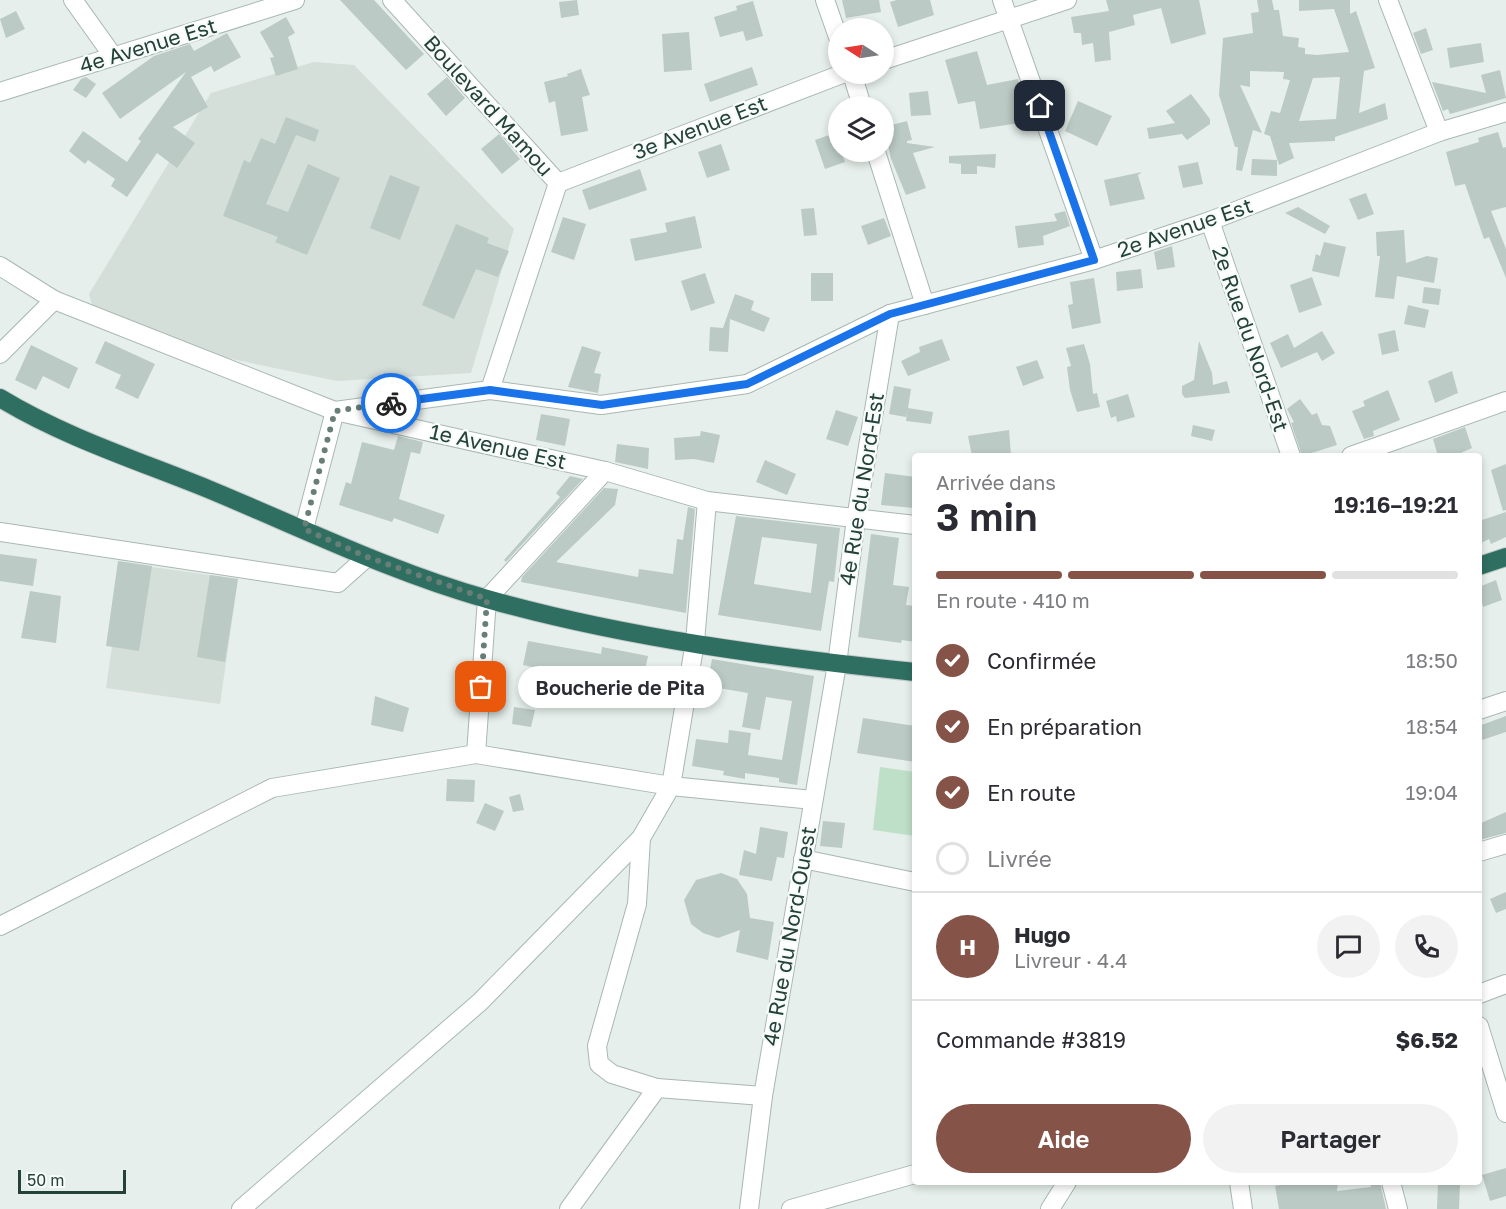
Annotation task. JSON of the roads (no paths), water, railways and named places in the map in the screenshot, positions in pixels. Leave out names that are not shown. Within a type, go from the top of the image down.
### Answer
[{"type":"highway","points":[[0,398],[55,426],[367,557],[487,599],[619,629],[695,642],[837,664],[912,672]]},
{"type":"highway","points":[[1482,565],[1506,556]]},
{"type":"street","points":[[73,0],[112,57]]},
{"type":"street","name":"4e Avenue Est","points":[[0,92],[295,0]]},
{"type":"street","name":"Boulevard Mamou","points":[[392,0],[558,183],[490,390]]},
{"type":"street","points":[[825,0],[831,18]]},
{"type":"street","points":[[1002,0],[1094,260]]},
{"type":"street","points":[[894,57],[1067,0]]},
{"type":"street","points":[[1388,0],[1439,132]]},
{"type":"street","name":"3e Avenue Est","points":[[558,183],[828,79]]},
{"type":"street","name":"2e Avenue Est","points":[[335,411],[490,390],[602,405],[747,384],[890,314],[1094,260],[1210,221],[1439,132],[1506,112]]},
{"type":"street","points":[[879,162],[925,305]]},
{"type":"street","name":"2e Rue du Nord-Est","points":[[1210,221],[1290,453]]},
{"type":"street","name":"1e Avenue Est","points":[[0,266],[54,300],[335,411],[605,471],[707,501],[912,525]]},
{"type":"street","points":[[0,354],[54,300]]},
{"type":"street","name":"4e Rue du Nord-Est","points":[[837,664],[856,519],[890,314]]},
{"type":"street","points":[[1359,453],[1506,400]]},
{"type":"street","points":[[304,529],[335,411]]},
{"type":"street","points":[[476,754],[487,599],[605,471]]},
{"type":"street","points":[[243,1208],[480,1002],[641,838],[671,786],[695,642],[707,501]]},
{"type":"street","points":[[0,532],[338,583],[367,557]]},
{"type":"street","name":"4e Rue du Nord-Ouest","points":[[748,1209],[763,1096],[837,664]]},
{"type":"street","points":[[1482,709],[1506,701]]},
{"type":"street","points":[[0,926],[272,788],[476,754],[671,786],[813,800]]},
{"type":"street","points":[[641,838],[637,904],[597,1046],[599,1064],[612,1074],[657,1088],[763,1096]]},
{"type":"street","points":[[1482,851],[1506,844]]},
{"type":"street","points":[[803,859],[912,881]]},
{"type":"street","points":[[1482,993],[1506,984]]},
{"type":"street","points":[[1482,1036],[1506,1113]]},
{"type":"street","points":[[569,1209],[657,1088]]},
{"type":"street","points":[[791,1209],[912,1175]]},
{"type":"street","points":[[1050,1209],[1065,1185]]},
{"type":"street","points":[[1239,1185],[1243,1209]]},
{"type":"street","points":[[1392,1185],[1398,1209]]},
{"type":"place","name":"Boucherie de Pita","points":[[481,687]]}]
